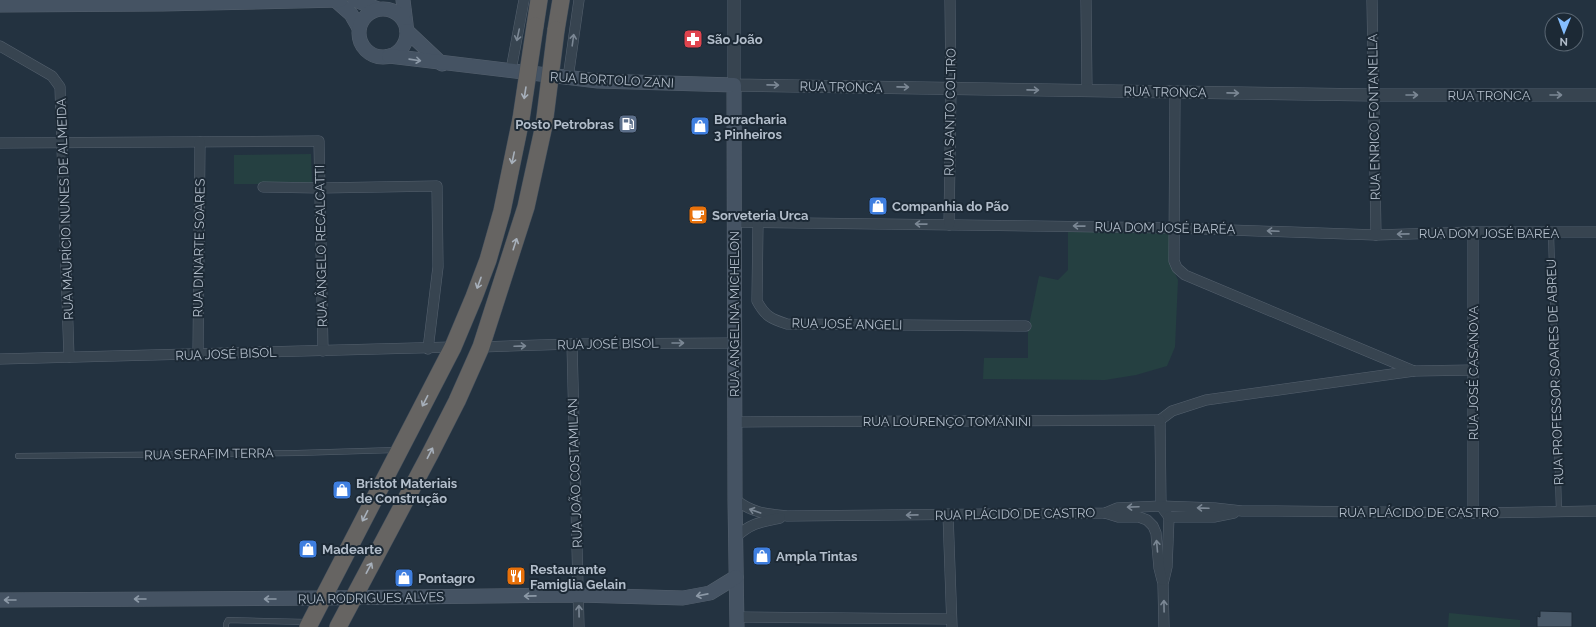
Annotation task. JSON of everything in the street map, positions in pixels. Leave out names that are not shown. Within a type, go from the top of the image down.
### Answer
[{"type":"highway","points":[[309,625],[453,347],[474,297],[490,253],[502,211],[520,119],[540,0]]},
{"type":"highway","points":[[338,627],[454,407],[481,347],[526,207],[544,125],[556,30],[562,0]]},
{"type":"main road","points":[[335,0],[351,14],[359,28],[360,42],[369,52],[382,57],[395,54],[405,44],[407,27],[403,0]]},
{"type":"main road","points":[[0,5],[340,0]]},
{"type":"main road","points":[[355,0],[383,6],[397,13],[407,27],[442,64]]},
{"type":"main road","points":[[359,28],[366,16],[383,6]]},
{"type":"main road","name":"RUA BORTOLO ZANI","points":[[388,56],[442,64],[511,70],[598,82],[734,85]]},
{"type":"main road","name":"RUA ANGELINA MICHELON","points":[[734,85],[734,499],[738,622]]},
{"type":"main road","name":"RUA RODRIGUES ALVES","points":[[0,600],[579,595],[683,598],[710,593],[736,577]]},
{"type":"street","points":[[511,70],[524,0]]},
{"type":"street","points":[[568,78],[579,0]]},
{"type":"street","name":"RUA ANGELINA MICHELON","points":[[734,0],[734,85]]},
{"type":"street","name":"RUA SANTO COLTRO","points":[[949,225],[952,88],[950,0]]},
{"type":"street","points":[[1086,0],[1087,90]]},
{"type":"street","name":"RUA ENRICO FONTANELLA","points":[[1372,0],[1376,235]]},
{"type":"street","name":"RUA MAURÍCIO NUNES DE ALMEIDA","points":[[0,46],[52,76],[60,87],[69,357]]},
{"type":"street","name":"RUA TRONCA","points":[[734,85],[1374,95],[1596,95]]},
{"type":"street","points":[[1175,92],[1174,261],[1177,268],[1185,275],[1414,371]]},
{"type":"street","name":"RUA ÂNGELO RECALCATTI","points":[[200,142],[319,141],[323,351]]},
{"type":"street","points":[[0,143],[63,144],[200,142]]},
{"type":"street","name":"RUA DINARTE SOARES","points":[[198,355],[200,142]]},
{"type":"street","points":[[263,187],[320,188],[437,186],[438,267],[428,349]]},
{"type":"street","name":"RUA DOM JOSÉ BARÉA","points":[[734,222],[1174,228],[1376,235],[1472,232],[1596,232]]},
{"type":"street","name":"RUA JOSÉ ANGELI","points":[[758,222],[757,301],[762,312],[773,320],[787,324],[1026,326]]},
{"type":"street","name":"RUA JOSÉ CASANOVA","points":[[1472,232],[1473,513]]},
{"type":"street","name":"RUA JOSÉ BISOL","points":[[481,347],[572,344],[735,343]]},
{"type":"street","name":"RUA JOÃO COSTAMILAN","points":[[572,344],[579,627]]},
{"type":"street","name":"RUA JOSÉ BISOL","points":[[0,359],[428,349],[453,347]]},
{"type":"street","points":[[1163,584],[1167,567],[1169,517],[1161,506],[1160,420],[1172,411],[1206,400],[1414,371],[1473,370]]},
{"type":"street","name":"RUA LOURENÇO TOMANINI","points":[[734,422],[1160,420]]},
{"type":"street","name":"RUA PLÁCIDO DE CASTRO","points":[[734,499],[742,505],[757,512],[788,516],[1105,513],[1118,508],[1161,506],[1215,508],[1242,511],[1473,513],[1596,511]]},
{"type":"street","name":"RUA PLÁCIDO DE CASTRO","points":[[1169,517],[1214,517],[1242,511]]},
{"type":"street","points":[[1105,513],[1118,517],[1139,517],[1147,520],[1153,526],[1156,533],[1159,568],[1163,584],[1164,627]]},
{"type":"street","points":[[738,622],[951,623],[948,514]]},
{"type":"street","name":"RUA PLÁCIDO DE CASTRO","points":[[736,537],[746,528],[760,522],[788,516]]},
{"type":"lane","name":"RUA PROFESSOR SOARES DE ABREU","points":[[1551,233],[1559,512]]},
{"type":"lane","name":"RUA SERAFIM TERRA","points":[[18,456],[297,453],[399,450]]},
{"type":"lane","points":[[226,627],[228,620],[309,625]]},
{"type":"green space","points":[[311,154],[312,184],[234,184],[234,155]]},
{"type":"green space","points":[[1068,228],[1172,230],[1173,269],[1178,280],[1175,347],[1167,366],[1136,375],[1105,380],[983,379],[984,358],[1028,358],[1028,330],[1039,276],[1058,280],[1068,270]]},
{"type":"green space","points":[[1449,613],[1520,620],[1520,627],[1448,627]]},
{"type":"building","points":[[1540,611],[1572,612],[1572,627],[1537,627],[1537,616],[1540,617]]},
{"type":"place","name":"São João","points":[[693,39]]},
{"type":"place","name":"Posto Petrobras","points":[[628,124]]},
{"type":"place","name":"Borracharia 3 Pinheiros","points":[[700,126]]},
{"type":"place","name":"Companhia do Pão","points":[[878,206]]},
{"type":"place","name":"Sorveteria Urca","points":[[698,215]]},
{"type":"place","name":"Bristot Materiais de Construção","points":[[342,490]]},
{"type":"place","name":"Madearte","points":[[308,549]]},
{"type":"place","name":"Ampla Tintas","points":[[762,556]]},
{"type":"place","name":"Restaurante Famiglia Gelain","points":[[516,576]]},
{"type":"place","name":"Pontagro","points":[[404,578]]}]
